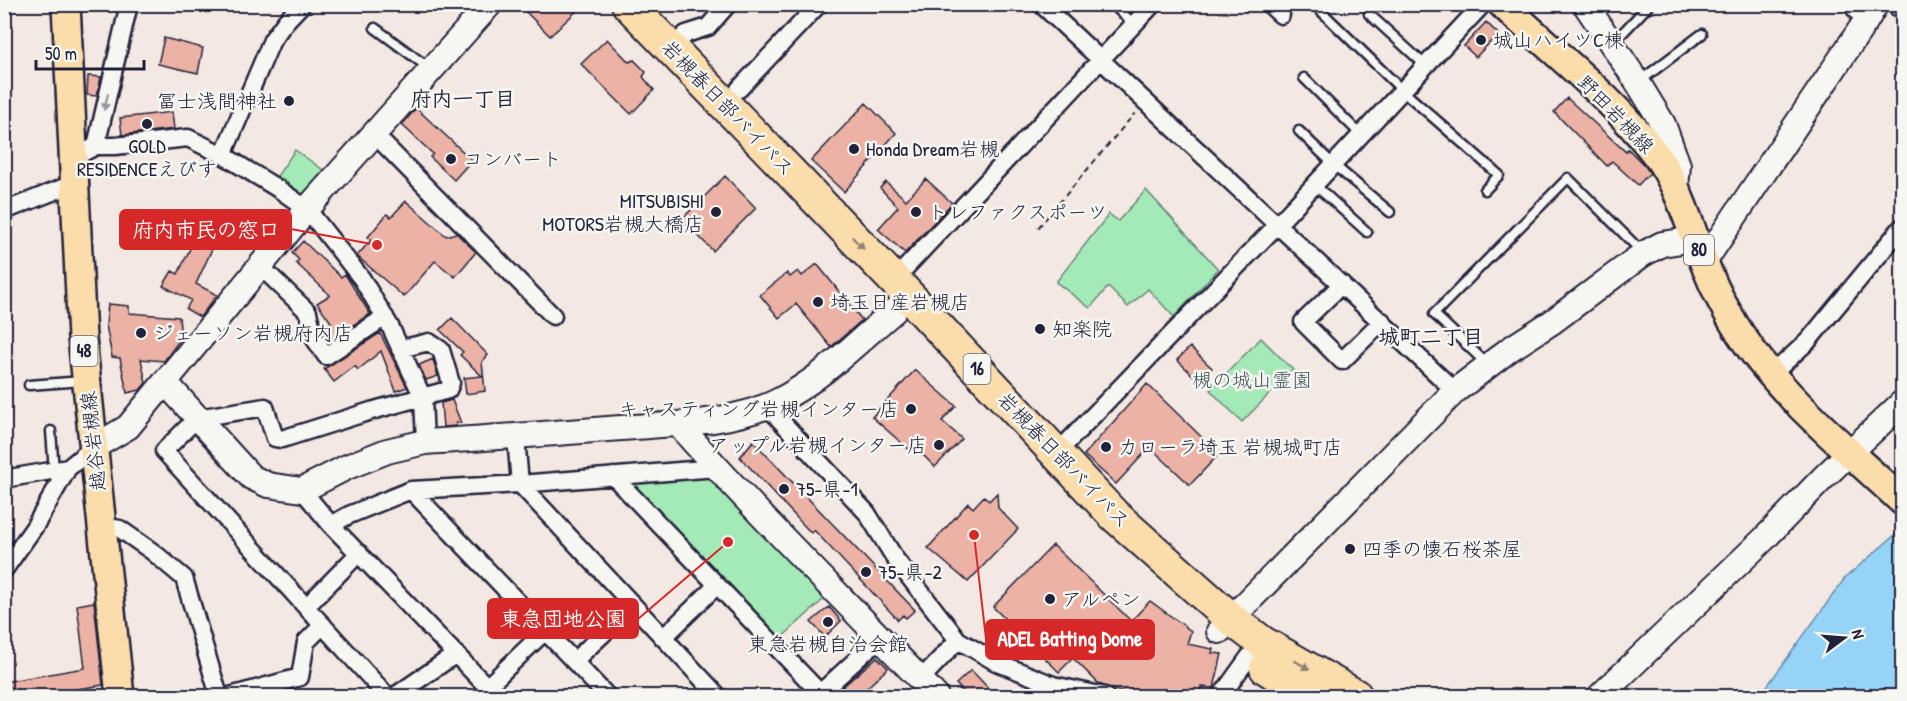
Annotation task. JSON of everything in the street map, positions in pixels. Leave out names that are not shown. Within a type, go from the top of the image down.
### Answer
[{"type":"highway","name":"岩槻春日部バイパス","points":[[603,4],[1101,525],[1311,696]]},
{"type":"highway","name":"岩槻春日部バイパス","points":[[628,4],[894,280],[1114,515],[1225,625]]},
{"type":"highway","name":"岩槻春日部バイパス","points":[[1256,650],[1356,696]]},
{"type":"main road","name":"越谷岩槻線","points":[[66,4],[82,162],[82,338],[102,526],[113,696]]},
{"type":"main road","name":"野田岩槻線","points":[[1502,4],[1611,105],[1659,159],[1676,188],[1700,250],[1730,317],[1771,375],[1849,453],[1900,499]]},
{"type":"street","points":[[82,162],[129,4]]},
{"type":"street","points":[[224,155],[272,40],[302,4]]},
{"type":"street","points":[[4,479],[61,469],[128,427],[306,209],[490,4]]},
{"type":"street","points":[[671,49],[686,34],[708,27],[728,4]]},
{"type":"street","points":[[1041,4],[1455,391]]},
{"type":"street","points":[[894,280],[1154,4]]},
{"type":"street","points":[[1056,454],[1315,186],[1483,4]]},
{"type":"street","points":[[1585,4],[1663,124],[1678,165],[1676,188]]},
{"type":"street","points":[[1894,4],[1902,10]]},
{"type":"street","points":[[739,89],[815,6]]},
{"type":"street","points":[[1225,625],[1455,391],[1643,254],[1662,244],[1700,250],[1864,10]]},
{"type":"street","points":[[374,134],[553,316]]},
{"type":"street","points":[[4,211],[82,162],[115,146],[188,138],[224,155],[306,209],[362,279],[385,317],[423,398],[425,442]]},
{"type":"street","points":[[1771,375],[1808,340],[1902,227]]},
{"type":"street","points":[[260,266],[308,312],[314,338],[326,356],[385,317]]},
{"type":"street","points":[[1342,284],[1304,322],[1342,361],[1382,321]]},
{"type":"street","points":[[165,382],[251,477],[268,485],[302,489],[377,455],[425,442],[678,424],[720,418],[766,405],[777,401],[813,379],[894,311]]},
{"type":"street","points":[[387,696],[164,450],[197,418],[265,407],[275,438],[282,439],[448,390],[451,383],[441,350],[429,342],[400,349]]},
{"type":"street","points":[[1600,696],[1902,404]]},
{"type":"street","points":[[766,405],[867,513],[896,560],[958,640],[996,662],[1053,685],[1105,696]]},
{"type":"street","points":[[678,424],[716,468],[928,688],[958,640]]},
{"type":"street","points":[[516,436],[520,484],[718,696]]},
{"type":"street","points":[[331,525],[349,515],[411,490],[520,484],[716,468]]},
{"type":"street","points":[[4,570],[35,526],[61,469]]},
{"type":"street","points":[[613,476],[820,696],[881,637]]},
{"type":"street","points":[[302,489],[331,525],[492,691],[545,631]]},
{"type":"street","points":[[411,490],[607,696]]},
{"type":"street","points":[[102,526],[120,529],[184,578],[219,696]]},
{"type":"street","points":[[306,607],[359,553]]},
{"type":"street","points":[[663,638],[717,585]]},
{"type":"street","points":[[574,661],[633,606]]},
{"type":"street","points":[[230,696],[300,677],[306,642],[323,625]]},
{"type":"street","points":[[1221,696],[1256,650]]},
{"type":"street","points":[[395,696],[456,654]]},
{"type":"lane","points":[[1112,4],[1135,25]]},
{"type":"lane","points":[[1612,44],[1650,4]]},
{"type":"lane","points":[[1319,9],[1403,91],[1499,175],[1485,190]]},
{"type":"lane","points":[[1369,14],[1426,66]]},
{"type":"lane","points":[[375,28],[431,71]]},
{"type":"lane","points":[[1638,83],[1702,34]]},
{"type":"lane","points":[[1304,78],[1361,135]]},
{"type":"lane","points":[[1299,131],[1334,165],[1390,212]]},
{"type":"lane","points":[[1489,365],[1434,314],[1568,178],[1643,254]]},
{"type":"lane","points":[[1315,186],[1367,232]]},
{"type":"lane","points":[[28,385],[87,381]]},
{"type":"lane","points":[[51,431],[61,469]]},
{"type":"path","points":[[1038,228],[1144,102]]},
{"type":"green space","points":[[295,150],[326,172],[301,202],[273,182]]},
{"type":"green space","points":[[1146,190],[1218,269],[1174,317],[1148,289],[1128,307],[1108,287],[1090,308],[1056,282],[1109,214],[1118,221]]},
{"type":"green space","name":"槻の城山霊園","points":[[1261,338],[1293,370],[1242,422],[1210,390]]},
{"type":"green space","points":[[702,475],[715,481],[825,598],[778,641],[631,485],[633,480]]},
{"type":"water","points":[[1902,529],[1902,696],[1760,696],[1845,578]]},
{"type":"building","points":[[518,4],[584,4],[550,36]]},
{"type":"building","name":"城山ハイツC棟","points":[[1486,22],[1498,34],[1476,57],[1464,46]]},
{"type":"building","points":[[164,38],[203,48],[198,73],[158,64]]},
{"type":"building","points":[[607,39],[629,62],[634,60],[646,72],[643,77],[654,90],[631,114],[581,64]]},
{"type":"building","points":[[88,76],[101,77],[97,96],[87,95]]},
{"type":"building","points":[[1567,98],[1626,152],[1628,149],[1645,166],[1650,173],[1638,185],[1612,161],[1607,166],[1554,112]]},
{"type":"building","points":[[866,103],[896,133],[844,192],[811,161]]},
{"type":"building","points":[[416,108],[472,160],[454,180],[430,157],[433,154],[402,125]]},
{"type":"building","name":"GOLD RESIDENCEえびす","points":[[172,112],[174,129],[122,135],[120,118]]},
{"type":"building","points":[[725,176],[756,208],[713,251],[682,219]]},
{"type":"building","points":[[926,179],[952,203],[905,253],[878,229],[898,207],[880,188],[886,182],[906,200]]},
{"type":"building","points":[[406,201],[446,236],[456,233],[476,252],[455,277],[435,261],[404,297],[357,256],[371,240],[368,237],[387,214],[391,217]]},
{"type":"building","points":[[195,238],[213,247],[196,284],[217,295],[200,317],[186,309],[191,300],[163,286],[172,271],[178,274]]},
{"type":"building","points":[[303,241],[341,277],[345,274],[370,314],[329,341],[323,328],[331,322],[317,303],[330,295],[296,263],[299,260],[292,253]]},
{"type":"building","points":[[817,264],[862,320],[831,347],[796,304],[779,318],[760,295],[787,273],[790,277],[798,271],[802,276]]},
{"type":"building","points":[[108,304],[129,306],[129,313],[179,317],[181,338],[164,361],[141,359],[146,383],[140,390],[127,393],[120,358],[112,357],[106,325]]},
{"type":"building","points":[[452,318],[488,355],[482,362],[485,391],[466,394],[464,378],[482,376],[460,355],[463,352],[440,330]]},
{"type":"building","points":[[380,333],[407,387],[396,391],[381,351],[358,370],[355,366],[334,382],[324,369]]},
{"type":"building","points":[[1190,347],[1212,368],[1199,381],[1177,360]]},
{"type":"building","points":[[433,359],[438,376],[426,380],[419,365]]},
{"type":"building","points":[[915,370],[956,406],[942,421],[962,439],[935,467],[916,448],[912,452],[872,417]]},
{"type":"building","points":[[1147,384],[1219,454],[1190,485],[1150,447],[1116,484],[1084,455]]},
{"type":"building","points":[[452,400],[461,423],[456,423],[456,426],[443,427],[441,403]]},
{"type":"building","points":[[753,441],[915,610],[906,618],[903,615],[898,620],[814,530],[811,533],[740,457]]},
{"type":"building","points":[[997,493],[998,508],[1018,529],[968,582],[928,548],[968,503],[973,508],[984,496],[989,501]]},
{"type":"building","points":[[1053,545],[1131,621],[1150,601],[1191,631],[1187,644],[1213,649],[1212,653],[1222,654],[1214,688],[1202,687],[1201,696],[1144,696],[1113,690],[1099,684],[1073,658],[1059,672],[993,607]]},
{"type":"building","points":[[94,602],[103,685],[32,696],[4,696],[4,682],[85,668],[77,605]]},
{"type":"building","points":[[829,607],[841,621],[825,637],[811,622]]},
{"type":"building","points":[[877,657],[888,668],[858,696],[846,696],[839,690]]},
{"type":"building","points":[[971,670],[996,696],[968,696],[956,684]]},
{"type":"place","name":"城山ハイツC棟","points":[[1481,40]]},
{"type":"place","name":"冨士浅間神社","points":[[289,101]]},
{"type":"place","name":"GOLD RESIDENCEえびす","points":[[147,124]]},
{"type":"place","name":"Honda Dream岩槻","points":[[854,149]]},
{"type":"place","name":"コンバート","points":[[451,159]]},
{"type":"place","name":"MITSUBISHI MOTORS岩槻大橋店","points":[[716,212]]},
{"type":"place","name":"トレファクスポーツ","points":[[916,212]]},
{"type":"place","name":"府内市民の窓口","points":[[377,245]]},
{"type":"place","name":"埼玉日産岩槻店","points":[[818,302]]},
{"type":"place","name":"知楽院","points":[[1040,329]]},
{"type":"place","name":"ジェーソン岩槻府内店","points":[[141,333]]},
{"type":"place","name":"キャスティング岩槻インター店","points":[[911,409]]},
{"type":"place","name":"アップル岩槻インター店","points":[[939,445]]},
{"type":"place","name":"カローラ埼玉 岩槻城町店","points":[[1106,447]]},
{"type":"place","name":"75-県-1","points":[[784,489]]},
{"type":"place","name":"ADEL Batting Dome","points":[[974,535]]},
{"type":"place","name":"東急団地公園","points":[[728,542]]},
{"type":"place","name":"四季の懐石桜茶屋","points":[[1350,549]]},
{"type":"place","name":"75-県-2","points":[[866,572]]},
{"type":"place","name":"アルペン","points":[[1050,599]]},
{"type":"place","name":"東急岩槻自治会館","points":[[828,622]]},
{"type":"district","name":"府内一丁目","points":[[463,99]]},
{"type":"district","name":"城町二丁目","points":[[1431,337]]}]
